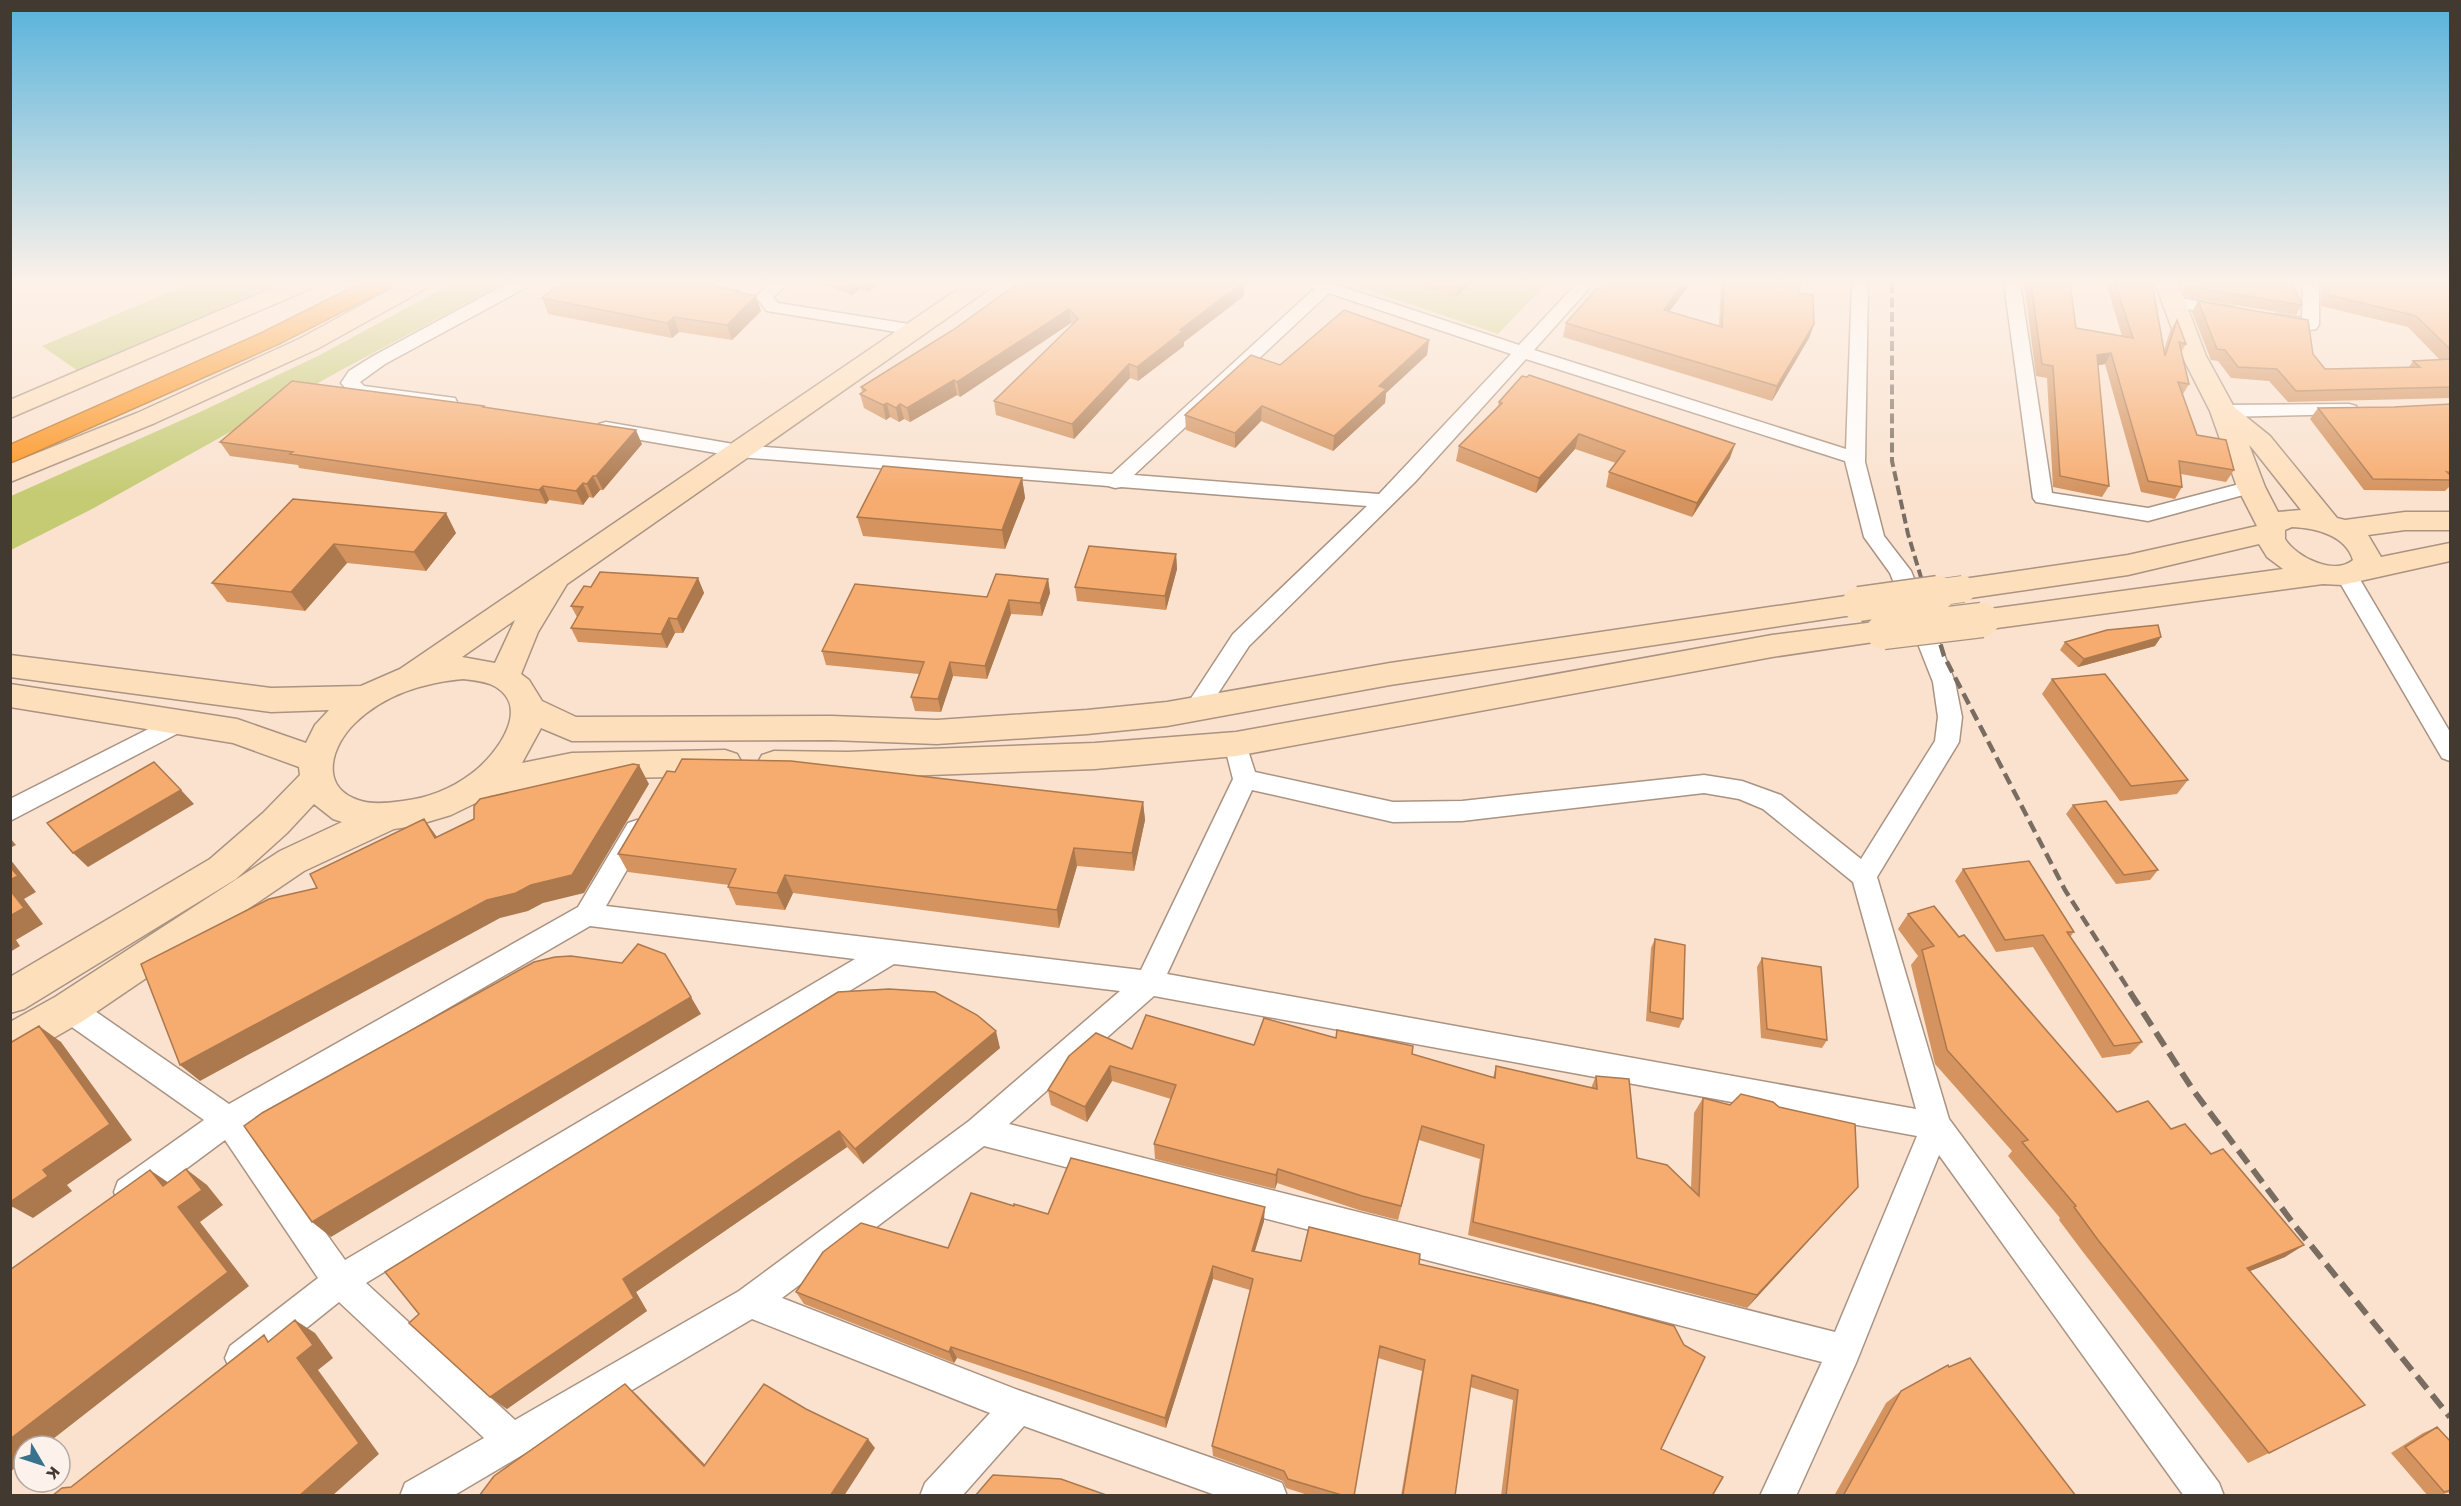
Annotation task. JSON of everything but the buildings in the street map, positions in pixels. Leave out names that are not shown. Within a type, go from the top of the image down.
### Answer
[{"type":"highway","points":[[10,430],[128,382],[189,353]]},
{"type":"highway","points":[[10,455],[237,353]]},
{"type":"main road","points":[[10,410],[141,353]]},
{"type":"main road","points":[[10,474],[146,418],[288,353]]},
{"type":"main road","points":[[10,997],[223,869],[275,823],[316,770],[325,737],[343,716],[367,697],[412,676],[881,353]]},
{"type":"main road","points":[[2193,353],[2223,411],[2269,529],[2270,542],[2290,561],[2345,573],[2368,563],[2362,546],[2334,527],[2261,442],[2223,411]]},
{"type":"main road","points":[[527,708],[572,729],[831,728],[937,732],[1087,723],[1196,709],[1390,674],[2128,565],[2269,529],[2287,518],[2299,518],[2334,527],[2451,520]]},
{"type":"main road","points":[[483,783],[572,766],[677,762],[847,765],[1095,756],[1236,744],[1772,646],[2345,573],[2451,552]]},
{"type":"main road","points":[[504,678],[523,632],[559,573]]},
{"type":"main road","points":[[10,666],[272,700],[367,697]]},
{"type":"main road","points":[[10,695],[237,730],[316,770],[326,798],[345,811],[372,817],[387,817],[437,807],[483,783],[515,752],[526,729],[527,708],[520,691],[504,678],[486,671],[463,668],[438,670],[412,676]]},
{"type":"main road","points":[[10,1043],[69,1009],[292,861],[387,817]]},
{"type":"street","points":[[392,353],[355,375],[350,383],[359,391],[412,396],[470,406]]},
{"type":"street","points":[[1115,482],[1250,353]]},
{"type":"street","points":[[1196,709],[1242,640],[1384,501],[1524,353]]},
{"type":"street","points":[[1525,353],[1856,458]]},
{"type":"street","points":[[1858,353],[1856,458],[1874,537],[1900,571],[1944,682],[1950,717],[1947,742],[1864,876]]},
{"type":"street","points":[[2022,353],[2043,498],[2148,515],[2251,487]]},
{"type":"street","points":[[2223,411],[2362,410]]},
{"type":"street","points":[[587,425],[739,451],[1115,482],[1384,501]]},
{"type":"street","points":[[2345,573],[2451,752]]},
{"type":"street","points":[[10,811],[180,722]]},
{"type":"street","points":[[418,1496],[750,1302],[980,1131],[1149,983],[1245,779],[1236,744]]},
{"type":"street","points":[[105,1209],[228,1120],[587,915],[677,762]]},
{"type":"street","points":[[1245,779],[1393,812],[1462,811],[1704,784],[1742,790],[1772,802],[1864,876],[1936,1126],[2206,1496]]},
{"type":"street","points":[[587,915],[1149,983],[1936,1126]]},
{"type":"street","points":[[218,1377],[340,1281],[890,952]]},
{"type":"street","points":[[69,1009],[228,1120],[340,1281],[512,1441]]},
{"type":"street","points":[[1778,1496],[1844,1351],[1936,1126]]},
{"type":"street","points":[[980,1131],[1844,1351]]},
{"type":"street","points":[[750,1302],[1018,1407],[1269,1496]]},
{"type":"street","points":[[938,1496],[1018,1407]]},
{"type":"green space","points":[[52,353],[118,353],[78,371]]},
{"type":"green space","points":[[323,353],[373,353],[92,509],[11,550],[11,496],[200,412]]},
{"type":"railway","points":[[1892,353],[1892,461],[1908,534],[1926,594]]},
{"type":"railway","points":[[1925,593],[1944,656],[2065,890],[2131,993]]},
{"type":"railway","points":[[2130,992],[2193,1090],[2296,1227],[2450,1417]]}]
